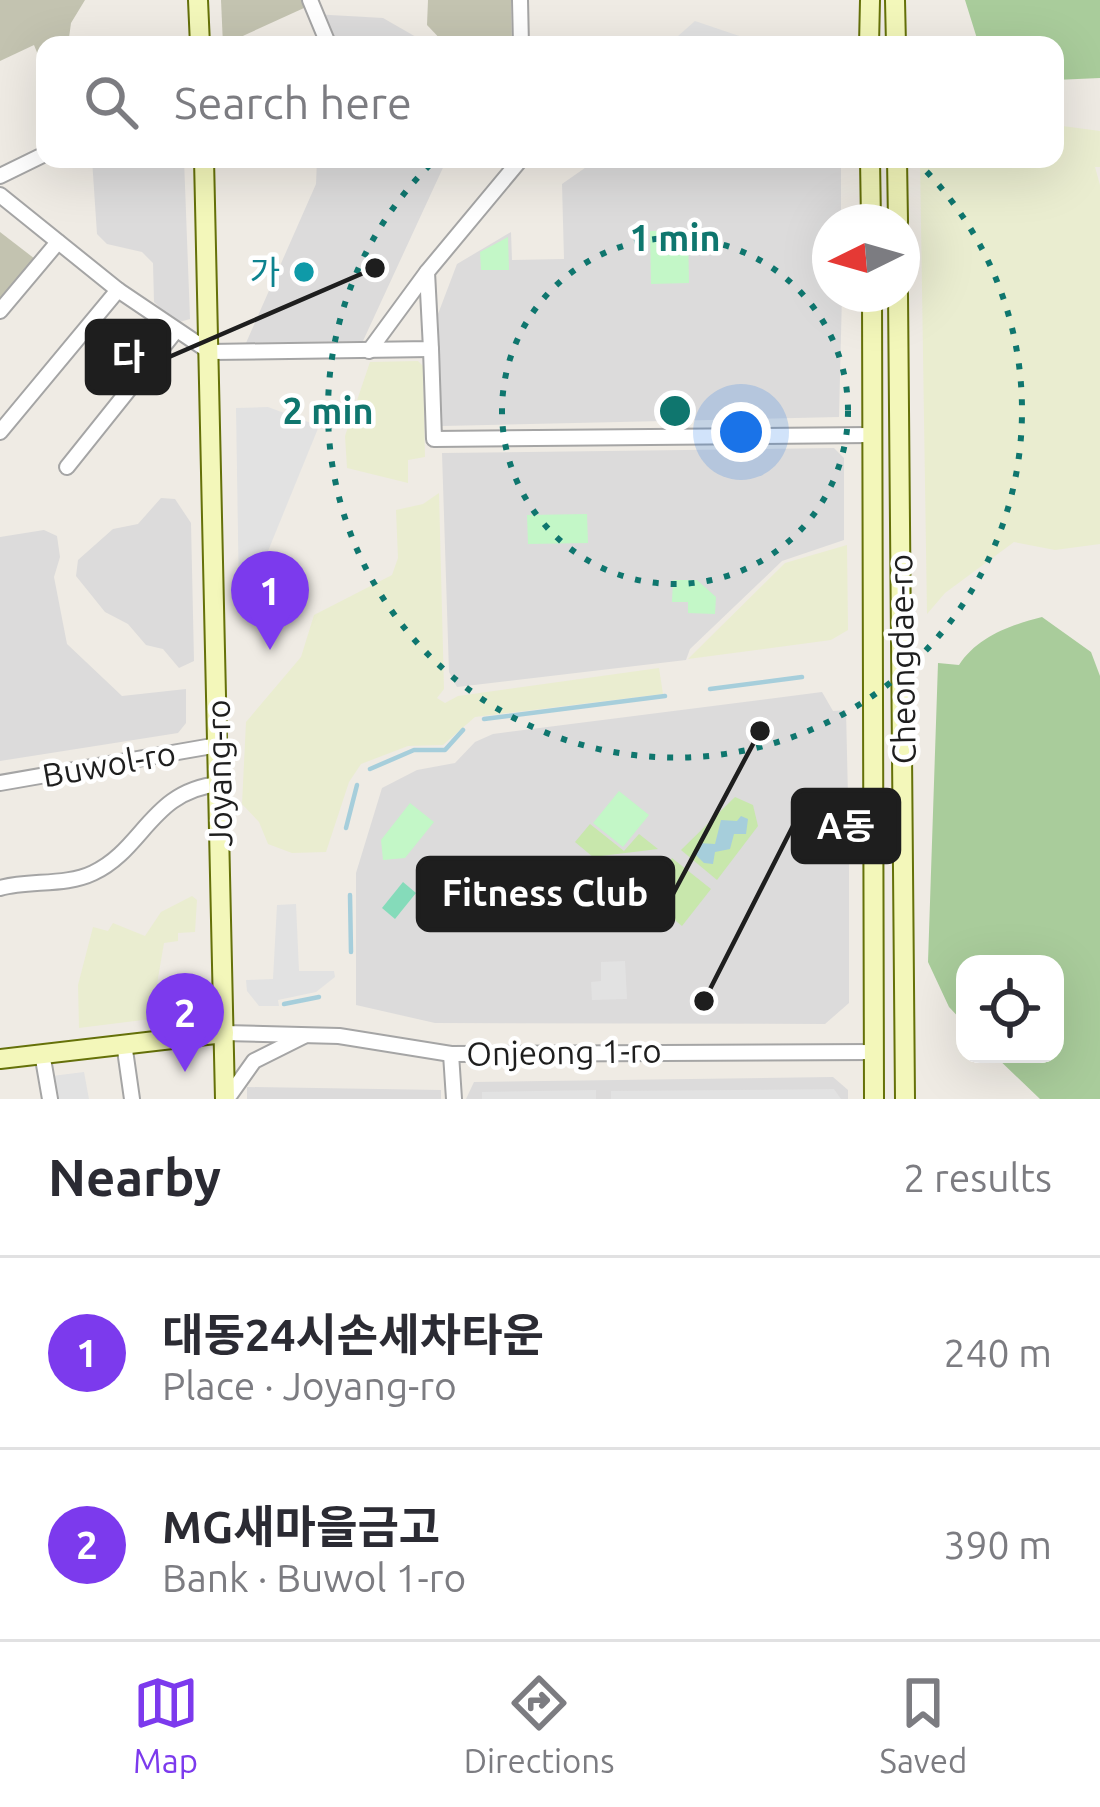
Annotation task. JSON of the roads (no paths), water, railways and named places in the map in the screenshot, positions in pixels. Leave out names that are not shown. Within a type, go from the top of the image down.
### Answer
[{"type":"street","points":[[198,0],[200,36]]},
{"type":"street","points":[[310,0],[325,36]]},
{"type":"street","points":[[520,0],[521,36]]},
{"type":"street","points":[[869,36],[870,0]]},
{"type":"street","points":[[895,0],[896,36]]},
{"type":"street","points":[[0,176],[36,158]]},
{"type":"street","name":"Joyang-ro","points":[[204,168],[226,1099]]},
{"type":"street","points":[[369,351],[513,168]]},
{"type":"street","points":[[870,168],[871,204]]},
{"type":"street","points":[[897,168],[898,204]]},
{"type":"street","points":[[0,195],[118,290],[210,352],[431,349]]},
{"type":"street","points":[[0,311],[58,242]]},
{"type":"street","points":[[427,272],[434,439],[899,435]]},
{"type":"street","points":[[0,432],[118,290]]},
{"type":"street","name":"Cheongdae-ro","points":[[872,312],[874,1099]]},
{"type":"street","name":"Cheongdae-ro","points":[[898,312],[905,1099]]},
{"type":"street","points":[[67,467],[176,332]]},
{"type":"street","name":"Buwol-ro","points":[[0,783],[218,745]]},
{"type":"street","points":[[0,888],[96,872],[172,798],[219,784]]},
{"type":"street","points":[[0,1059],[224,1033]]},
{"type":"street","name":"Onjeong 1-ro","points":[[224,1033],[308,1034],[451,1054],[905,1051]]},
{"type":"street","points":[[226,1099],[254,1061],[308,1034]]},
{"type":"street","points":[[124,1043],[132,1099]]},
{"type":"street","points":[[42,1053],[50,1099]]},
{"type":"street","points":[[451,1054],[454,1099]]},
{"type":"water","points":[[741,816],[748,819],[746,834],[734,834],[730,849],[715,852],[713,864],[704,863],[695,854],[699,843],[715,844],[721,820],[737,821]]},
{"type":"waterway","points":[[710,689],[802,677]]},
{"type":"waterway","points":[[484,719],[665,696]]},
{"type":"waterway","points":[[370,769],[414,750],[445,750],[463,730]]},
{"type":"waterway","points":[[346,828],[357,785]]},
{"type":"waterway","points":[[350,895],[351,952]]},
{"type":"waterway","points":[[284,1004],[319,997]]},
{"type":"place","name":"다","points":[[375,268]]},
{"type":"place","name":"가","points":[[304,272]]},
{"type":"place","name":"대동24시손세차타운","points":[[270,650]]},
{"type":"place","name":"Fitness Club","points":[[760,731]]},
{"type":"place","name":"A동","points":[[704,1001]]},
{"type":"place","name":"MG새마을금고","points":[[185,1072]]}]
